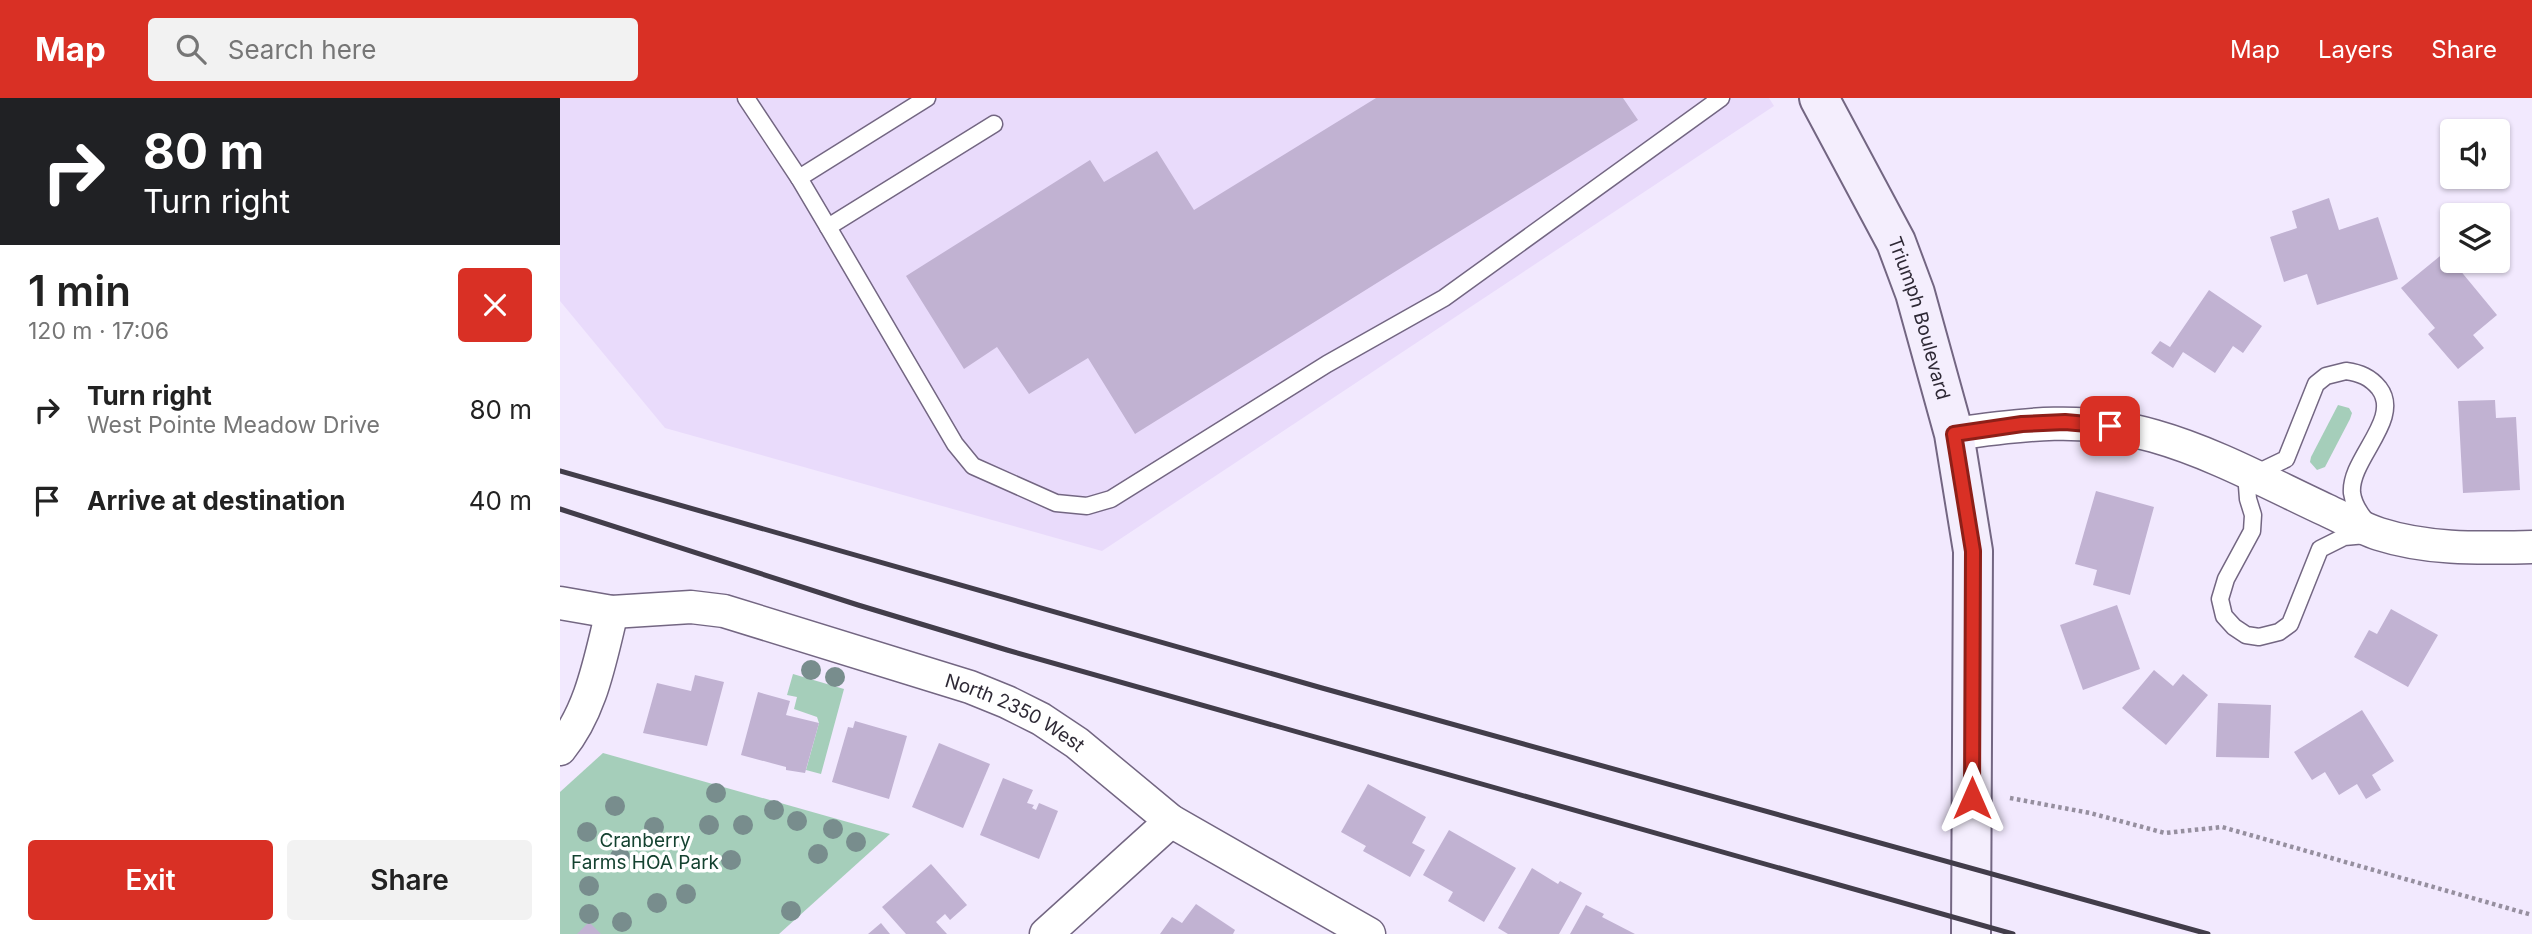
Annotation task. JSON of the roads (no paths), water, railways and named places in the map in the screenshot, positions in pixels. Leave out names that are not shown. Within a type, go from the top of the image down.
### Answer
[{"type":"main road","name":"Triumph Boulevard","points":[[1819,98],[1896,242],[1915,293],[1954,434],[1973,551],[1971,934]]},
{"type":"street","points":[[1954,434],[2022,424],[2065,422],[2110,426],[2155,436],[2246,473],[2377,534],[2427,546],[2532,547]]},
{"type":"street","name":"North 2350 West","points":[[560,603],[612,612],[691,607],[724,611],[970,687],[1007,702],[1059,731],[1171,821],[1369,934]]},
{"type":"street","points":[[560,749],[579,720],[591,694],[612,612]]},
{"type":"street","points":[[1046,934],[1171,821]]},
{"type":"lane","points":[[746,98],[799,178],[955,444],[973,466],[1056,503],[1087,506],[1111,499],[1327,364],[1444,298],[1721,98]]},
{"type":"lane","points":[[799,178],[927,98]]},
{"type":"lane","points":[[828,227],[994,124]]},
{"type":"lane","points":[[2337,372],[2359,373],[2372,380],[2381,391],[2385,408],[2380,429],[2355,476],[2352,493],[2358,509],[2377,534],[2344,537],[2320,550],[2290,624],[2268,636],[2246,635],[2224,616],[2220,599],[2226,579],[2252,531],[2253,515],[2248,499],[2246,473],[2262,471],[2286,459],[2316,384],[2337,372]]},
{"type":"railway","points":[[560,471],[1322,688],[2208,934]]},
{"type":"railway","points":[[560,509],[1007,650],[2013,934]]},
{"type":"park label","name":"Cranberry Farms HOA Park","points":[[645,851]]}]
